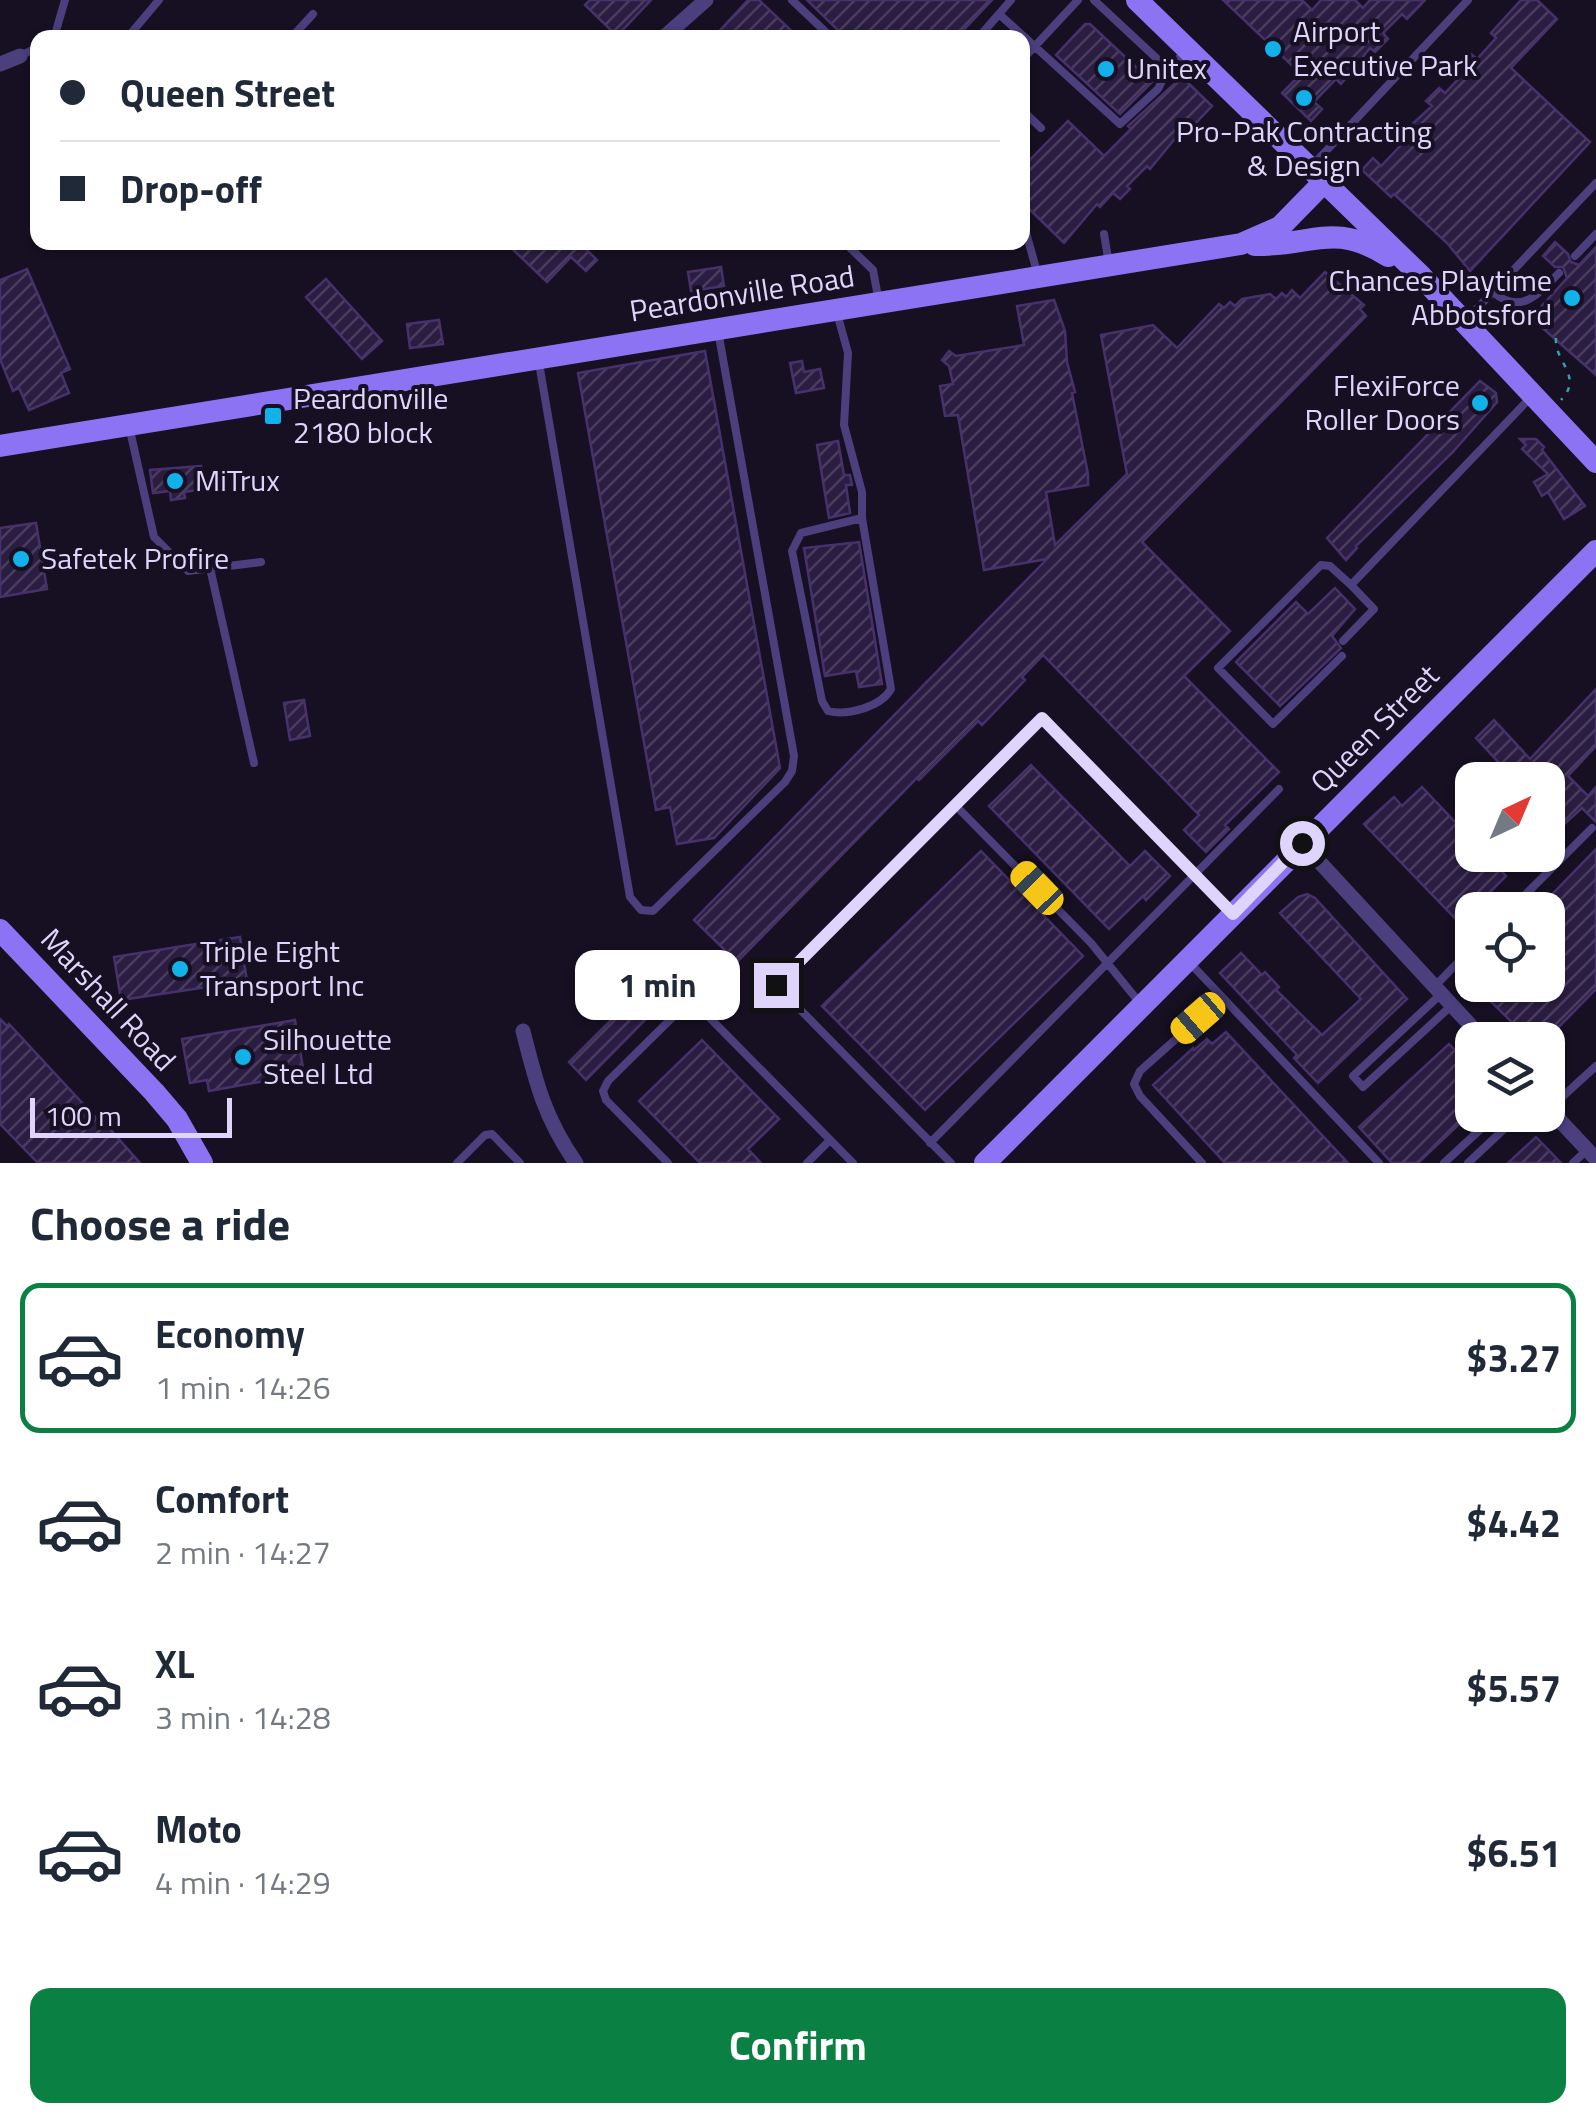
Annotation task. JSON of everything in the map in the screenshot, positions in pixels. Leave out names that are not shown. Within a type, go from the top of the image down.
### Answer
[{"type":"street","points":[[672,30],[706,0]]},
{"type":"street","points":[[1137,0],[1421,276],[1596,462]]},
{"type":"street","points":[[0,64],[20,56]]},
{"type":"street","name":"Peardonville Road","points":[[0,446],[1240,244],[1280,227],[1318,174]]},
{"type":"street","points":[[1240,244],[1349,236],[1421,276]]},
{"type":"street","name":"Queen Street","points":[[986,1163],[1596,551]]},
{"type":"street","points":[[1302,843],[1467,1022]]},
{"type":"street","name":"Marshall Road","points":[[0,930],[154,1092],[177,1119],[202,1163]]},
{"type":"street","points":[[523,1031],[554,1132],[576,1163]]},
{"type":"street","points":[[1565,1126],[1591,1154]]},
{"type":"lane","points":[[56,30],[65,0]]},
{"type":"lane","points":[[134,30],[159,0]]},
{"type":"lane","points":[[792,0],[824,30]]},
{"type":"lane","points":[[985,30],[1012,0]]},
{"type":"lane","points":[[1030,49],[1078,0]]},
{"type":"lane","points":[[1094,0],[1168,69]]},
{"type":"lane","points":[[1318,174],[1468,0]]},
{"type":"lane","points":[[299,30],[314,14]]},
{"type":"lane","points":[[998,14],[1016,30]]},
{"type":"lane","points":[[1030,42],[1120,124],[1158,89],[1168,69],[1188,48]]},
{"type":"lane","points":[[20,56],[30,52]]},
{"type":"lane","points":[[1030,118],[1041,128]]},
{"type":"lane","points":[[1469,326],[1493,292],[1596,183]]},
{"type":"lane","points":[[1104,234],[1109,265]]},
{"type":"lane","points":[[1574,256],[1596,234]]},
{"type":"lane","points":[[1030,247],[1038,276]]},
{"type":"lane","points":[[852,250],[873,270],[879,302]]},
{"type":"lane","points":[[1493,292],[1502,300],[1524,303],[1559,273]]},
{"type":"lane","points":[[836,308],[848,353],[844,425],[862,492],[862,518],[891,690],[878,704],[837,713],[828,711],[822,702],[792,551],[801,533],[862,518]]},
{"type":"lane","points":[[538,358],[630,896],[641,910],[653,911],[785,782],[792,771],[794,756],[718,328]]},
{"type":"lane","points":[[1351,585],[1541,403]]},
{"type":"lane","points":[[130,426],[154,537],[188,571],[261,562]]},
{"type":"lane","points":[[1342,656],[1273,724],[1218,668],[1321,565],[1330,566],[1374,610],[1343,641]]},
{"type":"lane","points":[[210,568],[254,763]]},
{"type":"lane","points":[[950,1163],[776,985],[1042,718],[1233,914]]},
{"type":"lane","points":[[930,1143],[1279,789]]},
{"type":"lane","points":[[956,806],[1091,944],[1142,1005]]},
{"type":"lane","points":[[1529,892],[1595,829]]},
{"type":"lane","points":[[1188,960],[1378,1163]]},
{"type":"lane","points":[[1442,995],[1352,1076],[1363,1087],[1427,1028],[1455,975]]},
{"type":"lane","points":[[1202,1163],[1140,1096],[1134,1084],[1140,1071],[1222,998]]},
{"type":"lane","points":[[668,1163],[606,1100],[603,1091],[620,1069],[690,1004],[701,1009],[853,1163]]},
{"type":"lane","points":[[1416,1016],[1427,1028]]},
{"type":"lane","points":[[1565,1093],[1596,1066]]},
{"type":"lane","points":[[1444,1163],[1478,1132]]},
{"type":"lane","points":[[1468,1163],[1499,1132]]},
{"type":"lane","points":[[457,1163],[485,1135],[492,1134],[520,1163]]},
{"type":"lane","points":[[807,1163],[830,1140]]},
{"type":"lane","points":[[1573,1163],[1591,1154]]},
{"type":"lane","points":[[464,1155],[472,1163]]},
{"type":"path","points":[[1469,326],[1494,313],[1516,319],[1533,316]]},
{"type":"path","points":[[1541,403],[1566,394],[1570,382],[1568,368],[1556,350],[1556,338]]},
{"type":"building","points":[[590,0],[651,0],[623,30],[611,30],[585,5]]},
{"type":"building","points":[[748,0],[759,0],[791,30],[720,30]]},
{"type":"building","points":[[807,0],[992,0],[964,30],[838,30]]},
{"type":"building","points":[[1223,0],[1302,0],[1312,10],[1321,0],[1355,0],[1363,8],[1370,0],[1425,0],[1407,19],[1402,14],[1383,33],[1388,39],[1375,52],[1370,48],[1341,84],[1336,79],[1314,102],[1322,109],[1311,121],[1282,93],[1301,74]]},
{"type":"building","points":[[1521,0],[1537,0],[1557,19],[1511,68],[1590,142],[1470,271],[1447,243],[1362,170],[1373,158],[1381,166],[1402,144],[1397,138],[1432,106],[1426,101],[1439,88],[1445,93],[1465,72],[1459,67],[1471,54],[1477,59],[1496,38],[1491,33]]},
{"type":"building","points":[[1085,24],[1090,24],[1152,82],[1120,114],[1056,55]]},
{"type":"building","points":[[1182,77],[1212,106],[1191,128],[1187,124],[1150,169],[1147,166],[1127,186],[1130,189],[1120,199],[1113,193],[1100,207],[1097,204],[1064,243],[1030,210],[1030,160],[1068,121],[1104,156],[1131,129],[1128,126]]},
{"type":"building","name":"Chances Playtime Abbotsford","points":[[1555,242],[1571,262],[1579,265],[1596,247],[1596,375],[1531,318],[1567,278],[1563,267],[1555,267],[1543,256]]},
{"type":"building","points":[[513,250],[587,250],[597,260],[586,271],[571,257],[547,282]]},
{"type":"building","points":[[721,267],[724,286],[691,291],[688,272]]},
{"type":"building","points":[[27,269],[70,369],[61,373],[69,393],[29,410],[19,388],[13,391],[0,359],[0,280]]},
{"type":"building","points":[[1325,272],[1364,305],[1360,309],[1366,316],[1142,542],[1230,631],[1184,676],[1279,772],[1225,825],[1229,829],[1206,852],[1184,830],[1199,815],[1043,655],[982,725],[978,721],[917,778],[737,962],[694,920],[1047,559],[984,570],[958,415],[945,416],[940,386],[953,384],[949,366],[942,360],[949,351],[956,356],[1024,345],[1017,306],[1054,300],[1065,331],[1088,474],[1088,485],[1046,492],[1055,545],[1127,474],[1101,335],[1153,325],[1177,348],[1219,304],[1224,308],[1230,302],[1235,306],[1242,299],[1270,294],[1276,299],[1282,293],[1286,297],[1292,290],[1300,298]]},
{"type":"building","points":[[326,279],[382,341],[362,359],[306,297]]},
{"type":"building","points":[[439,320],[443,344],[410,348],[407,324]]},
{"type":"building","points":[[705,351],[780,768],[714,838],[677,844],[670,807],[656,810],[578,373]]},
{"type":"building","points":[[802,361],[804,372],[820,369],[824,388],[796,393],[790,363]]},
{"type":"building","points":[[1480,381],[1496,393],[1497,402],[1346,560],[1327,538]]},
{"type":"building","points":[[1520,439],[1536,439],[1544,447],[1542,450],[1585,506],[1564,519],[1548,492],[1542,496],[1534,482],[1548,474],[1522,449],[1526,445]]},
{"type":"building","points":[[838,441],[844,475],[850,475],[852,485],[846,485],[850,513],[829,518],[817,445]]},
{"type":"building","points":[[201,466],[205,489],[184,492],[185,498],[171,500],[170,491],[153,493],[150,470]]},
{"type":"building","name":"Safetek Profire","points":[[36,523],[47,589],[0,597],[0,528]]},
{"type":"building","points":[[859,542],[882,684],[859,687],[856,671],[825,676],[804,548]]},
{"type":"building","points":[[1335,588],[1355,609],[1332,636],[1341,648],[1280,706],[1236,662],[1296,602],[1308,614]]},
{"type":"building","points":[[1596,689],[1596,746],[1568,776],[1588,796],[1596,787],[1596,822],[1582,808],[1565,823],[1565,762],[1498,762],[1476,738],[1494,720],[1530,759]]},
{"type":"building","points":[[304,700],[310,736],[290,740],[284,703]]},
{"type":"building","points":[[1031,765],[1130,866],[1145,851],[1170,876],[1109,929],[989,806]]},
{"type":"building","points":[[1422,787],[1455,822],[1455,872],[1502,872],[1506,876],[1490,892],[1455,892],[1455,918],[1364,824],[1394,797],[1402,806]]},
{"type":"building","points":[[1596,849],[1596,989],[1564,1022],[1512,1022],[1491,1002],[1565,1002],[1565,892],[1554,892]]},
{"type":"building","points":[[981,851],[1083,956],[925,1110],[822,1006]]},
{"type":"building","points":[[1307,894],[1315,898],[1407,999],[1318,1083],[1220,973],[1241,953],[1262,975],[1265,972],[1279,987],[1276,990],[1322,1035],[1361,999],[1280,913]]},
{"type":"building","name":"Triple Eight Transport Inc","points":[[240,937],[247,981],[121,1000],[114,957]]},
{"type":"building","points":[[628,1003],[645,1020],[586,1080],[569,1062]]},
{"type":"building","points":[[0,1019],[140,1163],[38,1163],[0,1124]]},
{"type":"building","name":"Silhouette Steel Ltd","points":[[295,1020],[304,1074],[209,1091],[207,1080],[190,1083],[182,1039]]},
{"type":"building","points":[[1226,1032],[1348,1163],[1225,1163],[1153,1085],[1193,1048],[1207,1039],[1212,1044]]},
{"type":"building","points":[[702,1040],[779,1119],[748,1149],[761,1163],[700,1163],[639,1101]]},
{"type":"building","points":[[1449,1044],[1455,1050],[1455,1128],[1418,1163],[1392,1163],[1359,1127]]},
{"type":"building","points":[[1536,1137],[1561,1163],[1508,1163]]},
{"type":"place","name":"Airport Executive Park","points":[[1273,49]]},
{"type":"place","name":"Unitex","points":[[1106,69]]},
{"type":"place","name":"Pro-Pak Contracting & Design","points":[[1304,98]]},
{"type":"place","name":"Chances Playtime Abbotsford","points":[[1572,298]]},
{"type":"place","name":"FlexiForce Roller Doors","points":[[1480,403]]},
{"type":"place","name":"Peardonville 2180 block","points":[[273,416]]},
{"type":"place","name":"MiTrux","points":[[175,481]]},
{"type":"place","name":"Safetek Profire","points":[[21,559]]},
{"type":"place","name":"Triple Eight Transport Inc","points":[[180,969]]},
{"type":"place","name":"Silhouette Steel Ltd","points":[[243,1057]]},
{"type":"route","points":[[776,985],[1042,718],[1233,914],[1302,843]]}]
